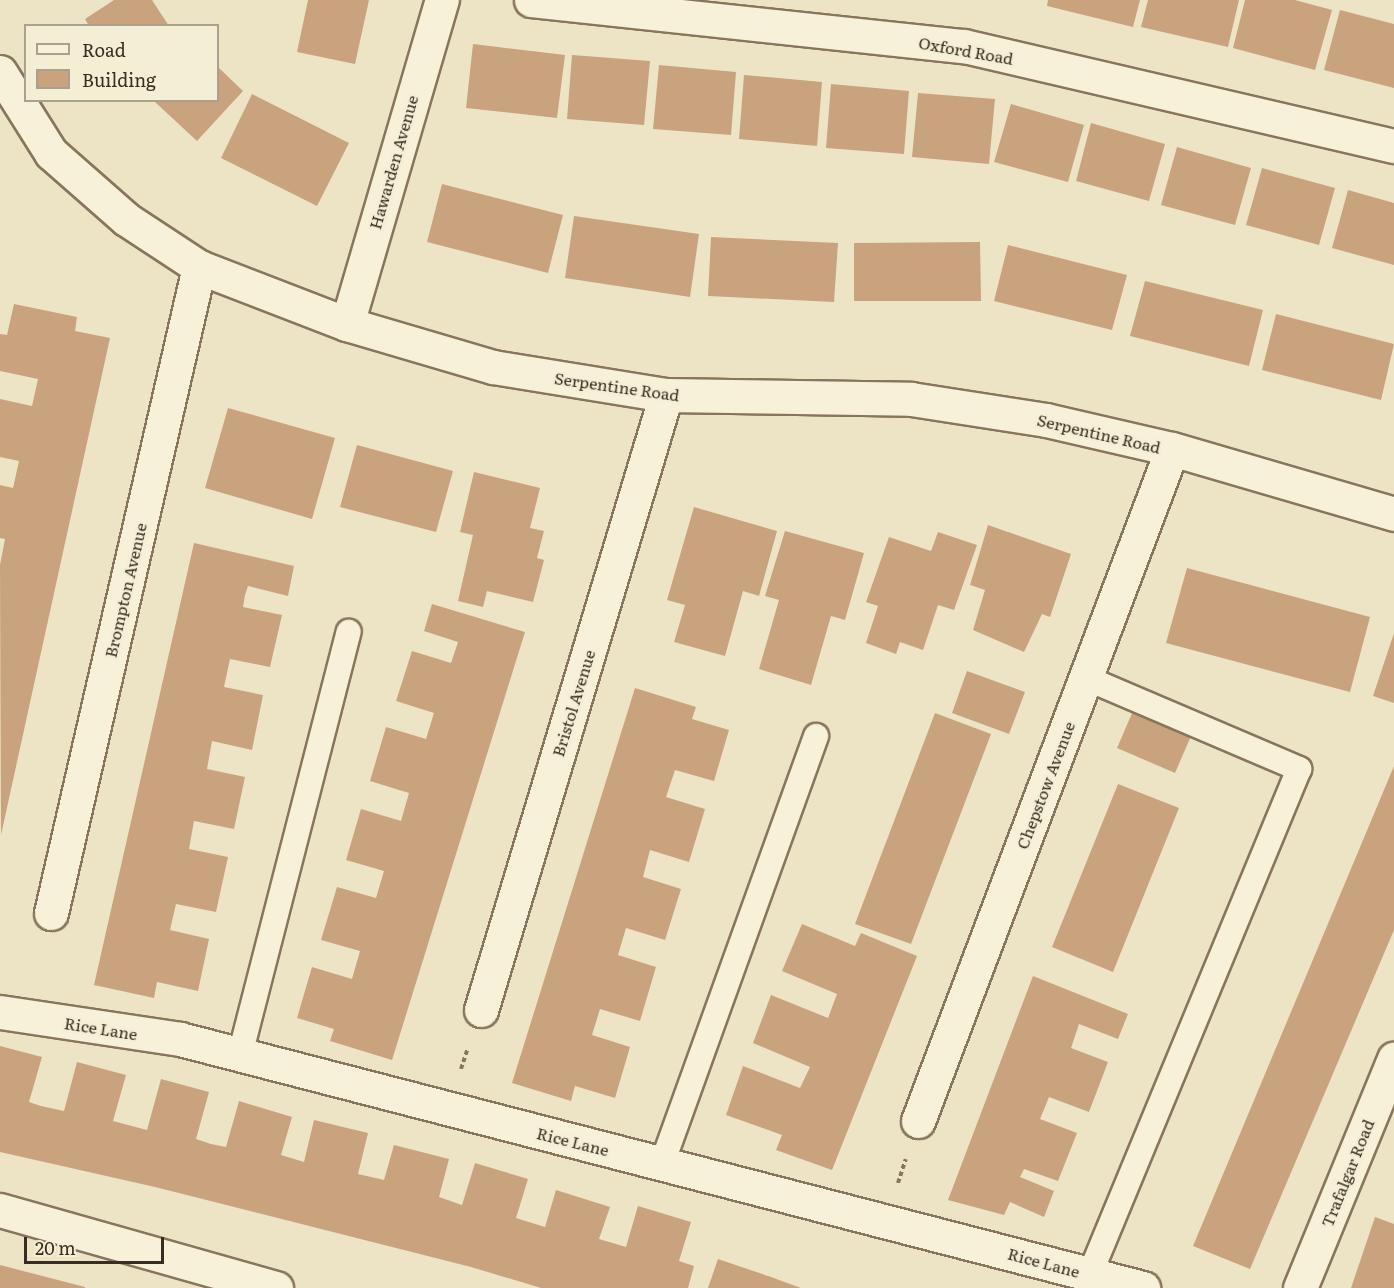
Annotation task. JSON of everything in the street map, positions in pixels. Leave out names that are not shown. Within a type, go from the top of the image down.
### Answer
[{"type":"street","name":"Hawarden Avenue","points":[[347,324],[442,0]]},
{"type":"street","name":"Oxford Road","points":[[531,0],[964,46],[1394,146]]},
{"type":"street","name":"Serpentine Road","points":[[0,72],[51,153],[126,219],[199,267],[347,324],[493,368],[666,395],[911,399],[1046,420],[1172,449],[1394,514]]},
{"type":"street","name":"Brompton Avenue","points":[[51,913],[199,267]]},
{"type":"street","name":"Bristol Avenue","points":[[481,1010],[666,395]]},
{"type":"street","name":"Chepstow Avenue","points":[[918,1121],[1172,449]]},
{"type":"street","name":"Rice Lane","points":[[0,1012],[180,1039],[1143,1288]]},
{"type":"street","name":"Trafalgar Road","points":[[1300,1288],[1394,1059]]},
{"type":"street","points":[[0,1210],[276,1288]]},
{"type":"lane","points":[[240,1055],[349,632]]},
{"type":"lane","points":[[1086,678],[1299,770],[1090,1274]]},
{"type":"lane","points":[[662,1164],[816,736]]},
{"type":"path","points":[[448,1109],[481,1010]]},
{"type":"path","points":[[886,1221],[918,1121]]},
{"type":"building","points":[[114,0],[152,0],[168,24],[88,24],[85,19]]},
{"type":"building","points":[[308,0],[369,0],[355,64],[297,52]]},
{"type":"building","points":[[1048,0],[1140,0],[1133,27],[1047,6]]},
{"type":"building","points":[[1148,0],[1239,0],[1228,47],[1141,27]]},
{"type":"building","points":[[1245,0],[1295,0],[1332,10],[1315,70],[1233,48]]},
{"type":"building","points":[[1340,10],[1394,24],[1394,88],[1324,70]]},
{"type":"building","points":[[473,44],[565,55],[557,118],[466,108]]},
{"type":"building","points":[[572,55],[650,61],[644,125],[567,119]]},
{"type":"building","points":[[659,65],[736,72],[731,135],[653,129]]},
{"type":"building","points":[[219,68],[243,91],[197,141],[155,102],[219,102]]},
{"type":"building","points":[[744,75],[822,82],[817,146],[739,139]]},
{"type":"building","points":[[831,84],[909,91],[904,154],[826,148]]},
{"type":"building","points":[[918,93],[995,99],[989,164],[912,157]]},
{"type":"building","points":[[252,94],[349,143],[317,206],[221,158]]},
{"type":"building","points":[[1011,104],[1084,125],[1068,182],[994,162]]},
{"type":"building","points":[[1091,123],[1165,144],[1149,201],[1076,181]]},
{"type":"building","points":[[1177,147],[1251,168],[1235,225],[1161,205]]},
{"type":"building","points":[[1262,168],[1335,188],[1319,245],[1246,225]]},
{"type":"building","points":[[442,184],[563,215],[548,273],[427,242]]},
{"type":"building","points":[[1348,190],[1394,203],[1394,265],[1332,248]]},
{"type":"building","points":[[574,216],[699,234],[690,297],[565,278]]},
{"type":"building","points":[[711,237],[838,243],[834,302],[708,296]]},
{"type":"building","points":[[980,242],[981,301],[854,301],[854,243]]},
{"type":"building","points":[[1008,245],[1127,275],[1112,330],[994,301]]},
{"type":"building","points":[[1145,281],[1263,310],[1249,366],[1130,336]]},
{"type":"building","points":[[14,304],[77,317],[75,331],[110,338],[1,835],[0,565],[5,539],[0,538],[0,485],[13,488],[19,461],[0,457],[0,399],[32,406],[38,379],[0,371],[0,334],[7,335]]},
{"type":"building","points":[[1276,314],[1394,344],[1381,400],[1262,370]]},
{"type":"building","points":[[228,408],[335,438],[312,519],[205,488]]},
{"type":"building","points":[[357,445],[453,471],[436,532],[340,507]]},
{"type":"building","points":[[474,472],[540,488],[530,528],[544,531],[537,558],[544,560],[533,602],[487,591],[483,607],[458,601],[473,535],[460,532]]},
{"type":"building","points":[[694,507],[777,531],[759,596],[743,591],[725,656],[674,642],[685,605],[667,600]]},
{"type":"building","points":[[988,525],[1071,554],[1050,617],[1042,614],[1024,652],[973,630],[985,590],[970,585]]},
{"type":"building","points":[[785,531],[864,553],[845,620],[831,616],[811,685],[759,669],[779,600],[765,596]]},
{"type":"building","points":[[938,532],[977,545],[954,610],[938,605],[923,650],[900,642],[896,654],[866,643],[878,606],[866,602],[889,537],[931,551]]},
{"type":"building","points":[[194,543],[294,566],[288,596],[248,586],[245,595],[243,607],[282,615],[270,667],[230,659],[224,687],[263,695],[252,750],[212,741],[207,769],[245,777],[234,829],[194,821],[189,849],[228,857],[216,912],[176,904],[170,930],[209,939],[198,991],[157,982],[154,998],[94,985]]},
{"type":"building","points":[[1187,568],[1370,617],[1350,692],[1166,643]]},
{"type":"building","points":[[432,604],[525,632],[392,1060],[330,1041],[334,1029],[297,1018],[312,967],[352,979],[360,951],[321,940],[337,887],[376,898],[384,871],[346,860],[361,809],[401,821],[409,793],[370,781],[386,727],[426,739],[434,713],[396,701],[412,651],[451,663],[458,642],[424,631]]},
{"type":"building","points":[[1394,633],[1394,703],[1373,696]]},
{"type":"building","points":[[967,671],[1025,692],[1009,734],[952,713]]},
{"type":"building","points":[[635,688],[696,707],[692,719],[729,730],[714,781],[675,770],[666,797],[705,809],[689,862],[650,850],[643,877],[681,889],[665,940],[626,928],[618,955],[656,967],[640,1021],[600,1009],[592,1035],[630,1047],[615,1098],[575,1086],[571,1101],[512,1083]]},
{"type":"building","points":[[1133,711],[1191,736],[1175,773],[1117,748]]},
{"type":"building","points":[[935,713],[991,734],[911,944],[855,924]]},
{"type":"building","points":[[1394,766],[1394,930],[1250,1269],[1193,1246]]},
{"type":"building","points":[[1118,784],[1179,808],[1113,972],[1052,947]]},
{"type":"building","points":[[802,924],[855,946],[861,933],[917,956],[832,1170],[776,1150],[782,1135],[726,1115],[743,1066],[800,1088],[810,1067],[753,1043],[771,995],[828,1018],[837,994],[782,971]]},
{"type":"building","points":[[1033,976],[1128,1014],[1118,1039],[1079,1024],[1071,1048],[1108,1062],[1089,1112],[1049,1097],[1040,1119],[1077,1133],[1058,1181],[1024,1169],[1020,1177],[1054,1191],[1044,1217],[1010,1202],[1004,1215],[948,1200]]},
{"type":"building","points":[[0,1046],[42,1057],[29,1102],[41,1106],[64,1111],[77,1062],[126,1075],[113,1121],[147,1130],[161,1079],[209,1092],[196,1139],[211,1144],[226,1147],[239,1101],[292,1117],[281,1155],[304,1162],[314,1120],[368,1133],[358,1174],[384,1180],[394,1145],[449,1159],[439,1197],[462,1205],[475,1163],[528,1179],[516,1218],[545,1227],[556,1190],[610,1207],[599,1239],[626,1247],[638,1206],[691,1222],[679,1261],[694,1266],[688,1288],[541,1288],[471,1267],[155,1187],[0,1152]]},
{"type":"building","points":[[1375,1217],[1394,1224],[1394,1288],[1351,1288]]},
{"type":"building","points":[[718,1259],[771,1277],[801,1288],[708,1288]]},
{"type":"building","points":[[0,1265],[85,1287],[85,1288],[0,1288]]}]
